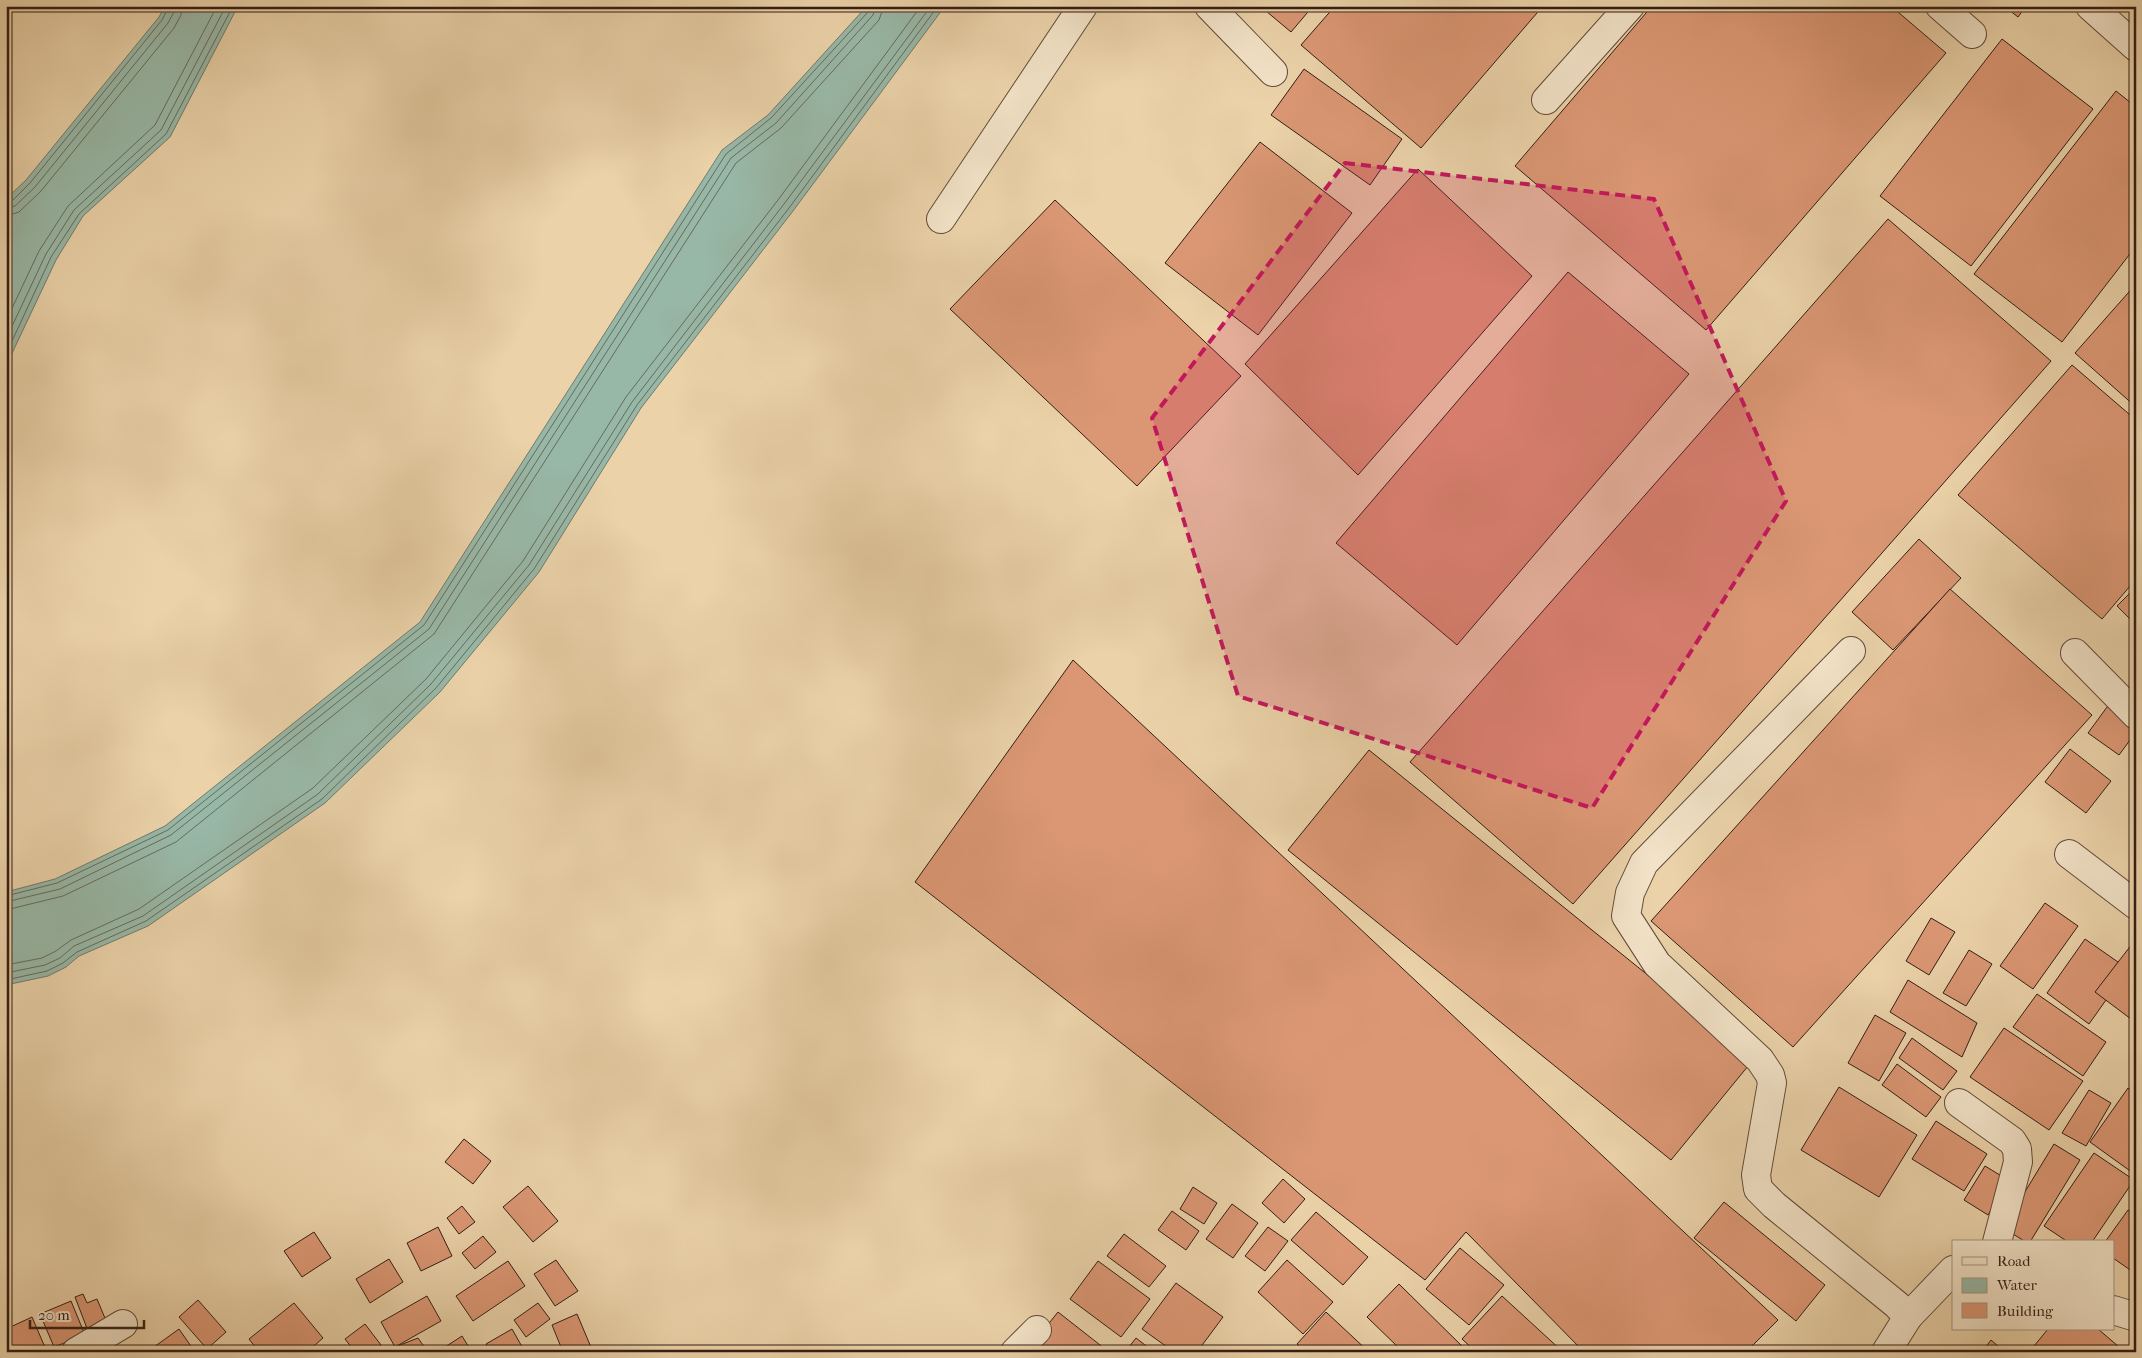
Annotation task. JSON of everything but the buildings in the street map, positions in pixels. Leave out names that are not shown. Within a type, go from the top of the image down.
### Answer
[{"type":"street","points":[[941,219],[1083,6]]},
{"type":"street","points":[[1209,6],[1272,72]]},
{"type":"street","points":[[1546,100],[1630,6]]},
{"type":"street","points":[[1940,6],[1972,34]]},
{"type":"street","points":[[2090,6],[2136,48]]},
{"type":"street","points":[[1851,651],[1644,862],[1630,893],[1626,916],[1657,964],[1760,1060],[1770,1075],[1772,1083],[1756,1175],[1758,1189],[1774,1205],[1889,1299],[1908,1318]]},
{"type":"street","points":[[2075,653],[2136,715]]},
{"type":"street","points":[[2069,854],[2136,905]]},
{"type":"street","points":[[1959,1102],[2012,1141],[2018,1149],[2018,1162],[1998,1240]]},
{"type":"street","points":[[1886,1352],[1908,1318],[1952,1271]]},
{"type":"street","points":[[2114,1310],[2136,1317]]},
{"type":"street","points":[[76,1352],[123,1324]]},
{"type":"street","points":[[1015,1352],[1036,1330]]},
{"type":"highlighted area","points":[[1345,163],[1654,199],[1786,501],[1592,808],[1238,696],[1152,418]]},
{"type":"water","points":[[165,6],[238,6],[170,137],[83,216],[56,260],[6,366],[6,199],[26,180],[159,17]]},
{"type":"water","points":[[867,6],[945,6],[793,211],[641,408],[539,572],[440,692],[325,803],[148,926],[79,956],[66,967],[48,976],[6,985],[6,892],[55,879],[165,826],[420,622],[722,150],[768,115]]}]
